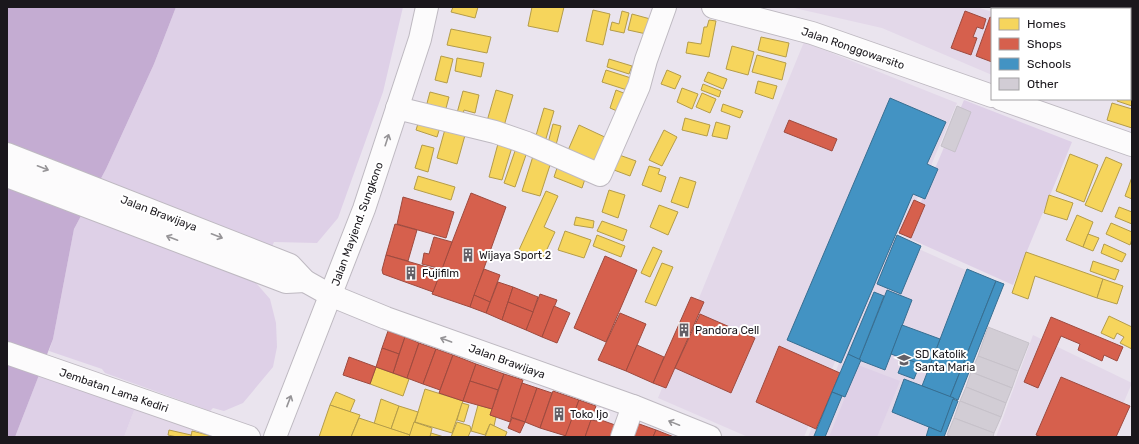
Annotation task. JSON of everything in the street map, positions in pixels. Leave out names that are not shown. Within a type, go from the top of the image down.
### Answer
[{"type":"main road","name":"Jalan Mayjend. Sungkono","points":[[275,437],[364,209],[420,39],[427,7]]},
{"type":"main road","points":[[397,108],[495,132],[527,143],[600,175],[639,86],[646,60],[665,7]]},
{"type":"main road","name":"Jalan Ronggowarsito","points":[[713,7],[756,12],[812,34],[991,96]]},
{"type":"main road","points":[[1004,100],[1132,145]]},
{"type":"main road","name":"Jalan Brawijaya","points":[[7,154],[264,264]]},
{"type":"main road","name":"Jalan Brawijaya","points":[[7,176],[264,264],[290,264],[305,281],[330,295],[386,318],[633,406],[710,437]]},
{"type":"main road","name":"Jembatan Lama Kediri","points":[[7,353],[249,437]]},
{"type":"main road","points":[[622,437],[633,406]]},
{"type":"shaded area","points":[[7,7],[176,7],[154,64],[106,169],[74,229],[53,339],[15,437],[7,437]]},
{"type":"shaded area","points":[[176,7],[403,7],[383,92],[338,218],[317,243],[274,242],[256,283],[270,299],[276,323],[277,347],[273,367],[243,403],[224,411],[213,408],[210,411],[105,373],[102,369],[49,351],[53,339],[74,229],[106,169],[154,64]]},
{"type":"shaded area","points":[[790,7],[977,7],[991,12],[991,75],[882,28]]},
{"type":"shaded area","points":[[804,42],[957,103],[903,233],[890,228],[804,437],[748,437],[658,398]]},
{"type":"shaded area","points":[[964,100],[1072,142],[1013,285],[906,237]]},
{"type":"shaded area","name":"SD Katolik Santa Maria","points":[[892,237],[997,284],[938,437],[808,437]]},
{"type":"shaded area","points":[[1033,335],[1132,383],[1109,437],[996,437]]},
{"type":"shaded area","points":[[858,365],[900,381],[877,437],[829,437]]},
{"type":"shaded area","points":[[39,375],[135,408],[124,437],[15,437]]},
{"type":"shaded area","points":[[135,408],[216,437],[124,437]]},
{"type":"building: Homes","points":[[453,7],[478,7],[475,18],[451,12]]},
{"type":"building: Homes","points":[[532,7],[564,7],[558,32],[528,26]]},
{"type":"building: Homes","points":[[1087,7],[1114,7],[1114,8]]},
{"type":"building: Homes","points":[[593,10],[610,14],[603,45],[586,41]]},
{"type":"building: Homes","points":[[622,11],[629,13],[624,33],[610,30],[612,22],[619,24]]},
{"type":"building: Homes","points":[[632,14],[654,20],[651,35],[628,30]]},
{"type":"building: Homes","points":[[709,20],[716,21],[709,57],[686,53],[688,42],[701,44],[704,27],[707,27]]},
{"type":"building: Homes","points":[[1131,28],[1132,29],[1131,48]]},
{"type":"building: Homes","points":[[451,29],[491,37],[487,53],[447,45]]},
{"type":"building: Homes","points":[[761,37],[789,43],[786,57],[758,50]]},
{"type":"building: Homes","points":[[732,46],[754,52],[748,75],[726,69]]},
{"type":"building: Homes","points":[[757,55],[786,63],[782,80],[752,72]]},
{"type":"building: Homes","points":[[441,56],[453,59],[447,83],[435,80]]},
{"type":"building: Homes","points":[[457,58],[484,63],[481,77],[455,71]]},
{"type":"building: Homes","points":[[609,59],[632,66],[629,74],[607,67]]},
{"type":"building: Homes","points":[[606,70],[631,78],[627,90],[602,82]]},
{"type":"building: Homes","points":[[667,70],[681,76],[675,89],[661,84]]},
{"type":"building: Homes","points":[[708,72],[727,79],[723,89],[704,81]]},
{"type":"building: Homes","points":[[758,81],[777,86],[773,99],[755,93]]},
{"type":"building: Homes","points":[[703,84],[721,91],[719,97],[701,90]]},
{"type":"building: Homes","points":[[682,88],[698,94],[692,109],[677,102]]},
{"type":"building: Homes","points":[[496,90],[513,95],[504,126],[487,121]]},
{"type":"building: Homes","points":[[616,90],[631,96],[624,114],[610,108]]},
{"type":"building: Homes","points":[[1132,90],[1132,106],[1117,101],[1131,100]]},
{"type":"building: Homes","points":[[463,91],[479,95],[475,113],[464,110],[463,114],[457,113]]},
{"type":"building: Homes","points":[[430,92],[449,97],[445,112],[426,107]]},
{"type":"building: Homes","points":[[702,93],[716,99],[710,113],[696,107]]},
{"type":"building: Homes","points":[[1112,103],[1132,109],[1132,128],[1107,120]]},
{"type":"building: Homes","points":[[723,104],[743,111],[740,118],[721,111]]},
{"type":"building: Homes","points":[[544,108],[554,111],[545,142],[535,139]]},
{"type":"building: Homes","points":[[420,117],[441,124],[437,137],[416,130]]},
{"type":"building: Homes","points":[[685,118],[710,125],[707,136],[682,130]]},
{"type":"building: Homes","points":[[447,122],[467,128],[457,164],[437,158]]},
{"type":"building: Homes","points":[[716,122],[730,126],[727,139],[712,136]]},
{"type":"building: Homes","points":[[553,124],[561,126],[556,145],[548,143]]},
{"type":"building: Homes","points":[[579,125],[609,139],[596,168],[566,155]]},
{"type":"building: Homes","points":[[664,130],[677,137],[662,166],[649,160]]},
{"type":"building: Homes","points":[[499,140],[513,144],[502,180],[489,177]]},
{"type":"building: Homes","points":[[422,145],[434,148],[428,172],[415,168]]},
{"type":"building: Homes","points":[[516,148],[527,152],[515,187],[504,183]]},
{"type":"building: Homes","points":[[611,152],[636,161],[630,176],[606,167]]},
{"type":"building: Homes","points":[[534,153],[552,159],[540,196],[522,191]]},
{"type":"building: Homes","points":[[1070,154],[1098,165],[1084,202],[1056,191]]},
{"type":"building: Homes","points":[[1106,157],[1122,164],[1102,212],[1085,205]]},
{"type":"building: Homes","points":[[559,162],[587,173],[582,188],[554,177]]},
{"type":"building: Homes","points":[[649,166],[660,169],[658,174],[666,177],[661,192],[642,185]]},
{"type":"building: Homes","points":[[418,176],[455,187],[451,200],[414,189]]},
{"type":"building: Homes","points":[[680,177],[696,182],[688,208],[671,202]]},
{"type":"building: Homes","points":[[1132,177],[1132,199],[1125,196]]},
{"type":"building: Homes","points":[[609,190],[625,195],[618,218],[602,212]]},
{"type":"building: Homes","points":[[546,191],[558,196],[544,227],[555,232],[542,260],[519,250]]},
{"type":"building: Homes","points":[[1049,195],[1073,203],[1067,220],[1044,213]]},
{"type":"building: Homes","points":[[659,205],[678,212],[668,235],[650,227]]},
{"type":"building: Homes","points":[[1119,207],[1132,212],[1132,224],[1115,217]]},
{"type":"building: Homes","points":[[1077,215],[1093,222],[1083,247],[1066,240]]},
{"type":"building: Homes","points":[[576,217],[594,221],[593,228],[574,225]]},
{"type":"building: Homes","points":[[602,221],[627,230],[623,241],[597,231]]},
{"type":"building: Homes","points":[[1111,223],[1132,232],[1130,245],[1106,234]]},
{"type":"building: Homes","points":[[565,231],[591,240],[584,258],[558,250]]},
{"type":"building: Homes","points":[[1088,234],[1099,238],[1093,251],[1083,247]]},
{"type":"building: Homes","points":[[597,235],[625,246],[621,257],[593,246]]},
{"type":"building: Homes","points":[[1104,244],[1126,254],[1122,262],[1101,253]]},
{"type":"building: Homes","points":[[653,247],[662,251],[650,277],[641,273]]},
{"type":"building: Homes","points":[[1026,252],[1103,279],[1097,298],[1035,276],[1028,299],[1012,293]]},
{"type":"building: Homes","points":[[1093,261],[1119,270],[1115,280],[1090,271]]},
{"type":"building: Homes","points":[[662,263],[673,267],[656,306],[645,302]]},
{"type":"building: Homes","points":[[1103,279],[1123,286],[1117,304],[1097,298]]},
{"type":"building: Homes","points":[[1109,316],[1132,327],[1132,349],[1120,343],[1124,337],[1117,333],[1114,339],[1101,333]]},
{"type":"building: Homes","points":[[376,367],[409,379],[403,396],[370,384]]},
{"type":"building: Homes","points":[[425,389],[463,401],[452,433],[415,422]]},
{"type":"building: Homes","points":[[336,392],[355,400],[350,412],[330,405]]},
{"type":"building: Homes","points":[[381,399],[399,406],[391,429],[374,424]]},
{"type":"building: Homes","points":[[462,403],[469,405],[464,422],[457,420]]},
{"type":"building: Homes","points":[[330,405],[360,415],[351,437],[319,437]]},
{"type":"building: Homes","points":[[478,405],[492,409],[490,415],[496,417],[494,426],[490,424],[485,435],[471,431]]},
{"type":"building: Homes","points":[[399,406],[418,412],[410,435],[391,429]]},
{"type":"building: Homes","points":[[359,418],[410,435],[409,437],[351,437]]},
{"type":"building: Homes","points":[[414,422],[432,428],[430,437],[409,437]]},
{"type":"building: Homes","points":[[457,422],[470,426],[471,430],[468,437],[451,437]]},
{"type":"building: Homes","points":[[490,424],[507,432],[505,437],[485,437]]},
{"type":"building: Homes","points":[[169,430],[191,435],[191,437],[177,437],[168,435]]},
{"type":"building: Homes","points":[[192,431],[212,436],[191,437]]},
{"type":"building: Homes","points":[[431,433],[444,437],[430,437]]},
{"type":"building: Shops","points":[[1026,7],[1043,7],[1042,8]]},
{"type":"building: Shops","points":[[1048,7],[1079,7],[1078,8]]},
{"type":"building: Shops","points":[[965,11],[986,19],[983,29],[977,27],[973,37],[977,38],[971,55],[951,48]]},
{"type":"building: Shops","points":[[990,17],[991,62],[976,56]]},
{"type":"building: Shops","points":[[789,120],[837,139],[832,151],[784,132]]},
{"type":"building: Shops","name":"Wijaya Sport 2","points":[[471,193],[506,207],[470,307],[432,294]]},
{"type":"building: Shops","points":[[403,197],[454,212],[446,238],[397,224]]},
{"type":"building: Shops","points":[[914,200],[925,205],[911,238],[899,233]]},
{"type":"building: Shops","points":[[395,224],[417,230],[408,261],[386,255]]},
{"type":"building: Shops","points":[[434,237],[452,242],[442,269],[422,264],[424,253],[429,254]]},
{"type":"building: Shops","name":"Fujifilm","points":[[386,255],[441,271],[433,292],[383,274],[382,270]]},
{"type":"building: Shops","points":[[605,256],[637,270],[606,342],[574,328]]},
{"type":"building: Shops","points":[[484,269],[500,275],[490,302],[474,295]]},
{"type":"building: Shops","points":[[498,282],[513,287],[502,320],[486,313]]},
{"type":"building: Shops","points":[[513,287],[538,297],[533,312],[508,302]]},
{"type":"building: Shops","points":[[540,294],[557,300],[542,337],[526,330]]},
{"type":"building: Shops","points":[[474,295],[490,302],[486,313],[470,307]]},
{"type":"building: Shops","name":"Pandora Cell","points":[[691,297],[704,302],[666,388],[653,383]]},
{"type":"building: Shops","points":[[508,302],[533,312],[526,330],[502,320]]},
{"type":"building: Shops","points":[[554,306],[570,313],[557,343],[542,337]]},
{"type":"building: Shops","points":[[620,313],[646,324],[626,371],[598,360]]},
{"type":"building: Shops","points":[[700,314],[755,338],[731,393],[675,368]]},
{"type":"building: Shops","points":[[1051,317],[1123,347],[1117,361],[1104,355],[1102,361],[1078,350],[1080,344],[1061,336],[1038,388],[1024,382]]},
{"type":"building: Shops","points":[[388,331],[405,337],[399,354],[382,348]]},
{"type":"building: Shops","points":[[405,337],[419,343],[407,378],[393,373]]},
{"type":"building: Shops","points":[[419,343],[436,349],[423,384],[407,378]]},
{"type":"building: Shops","points":[[637,345],[664,357],[653,383],[626,371]]},
{"type":"building: Shops","points":[[779,346],[840,373],[816,429],[756,402]]},
{"type":"building: Shops","points":[[382,348],[399,354],[393,373],[376,367]]},
{"type":"building: Shops","points":[[436,349],[453,355],[440,390],[423,384]]},
{"type":"building: Shops","points":[[453,355],[476,364],[463,401],[439,393]]},
{"type":"building: Shops","points":[[349,357],[376,367],[370,384],[343,375]]},
{"type":"building: Shops","points":[[476,364],[504,374],[498,390],[470,381]]},
{"type":"building: Shops","points":[[504,374],[523,380],[510,422],[490,415]]},
{"type":"building: Shops","points":[[1061,377],[1130,406],[1116,437],[1041,437],[1036,435]]},
{"type":"building: Shops","points":[[470,381],[498,390],[492,409],[463,401]]},
{"type":"building: Shops","points":[[522,383],[537,388],[525,422],[511,417]]},
{"type":"building: Shops","points":[[537,388],[552,393],[540,428],[525,422]]},
{"type":"building: Shops","name":"Toko Ijo","points":[[553,391],[579,400],[566,436],[540,428]]},
{"type":"building: Shops","points":[[579,400],[596,406],[585,437],[565,437]]},
{"type":"building: Shops","points":[[512,418],[525,422],[520,433],[508,428]]},
{"type":"building: Shops","points":[[598,419],[618,426],[620,437],[585,437],[591,420],[597,421]]},
{"type":"building: Shops","points":[[631,421],[656,430],[653,437],[625,437]]},
{"type":"building: Shops","points":[[656,430],[674,437],[653,437]]},
{"type":"building: Schools","points":[[890,98],[946,122],[927,164],[938,169],[925,199],[913,194],[841,363],[787,340]]},
{"type":"building: Schools","points":[[897,235],[921,246],[901,294],[877,284]]},
{"type":"building: Schools","points":[[967,269],[996,281],[950,397],[922,386]]},
{"type":"building: Schools","points":[[996,281],[1004,284],[958,400],[950,397]]},
{"type":"building: Schools","points":[[887,290],[912,300],[885,370],[859,360]]},
{"type":"building: Schools","points":[[874,292],[884,296],[859,360],[848,354]]},
{"type":"building: Schools","name":"SD Katolik Santa Maria","points":[[902,325],[940,339],[929,368],[891,354]]},
{"type":"building: Schools","points":[[848,354],[861,360],[845,397],[832,392]]},
{"type":"building: Schools","points":[[904,358],[920,364],[914,379],[898,373]]},
{"type":"building: Schools","points":[[904,379],[954,398],[941,432],[892,412]]},
{"type":"building: Schools","points":[[832,392],[842,396],[825,437],[814,436]]},
{"type":"building: Schools","points":[[953,399],[958,401],[944,437],[926,437],[929,427],[941,432]]},
{"type":"building: Other","points":[[992,7],[1019,7],[1018,8]]},
{"type":"building: Other","points":[[957,106],[971,112],[955,152],[941,146]]},
{"type":"building: Other","points":[[988,327],[1029,343],[1018,371],[978,356]]},
{"type":"building: Other","points":[[978,356],[1018,371],[1012,388],[971,372]]},
{"type":"building: Other","points":[[971,372],[1012,388],[1006,403],[966,387]]},
{"type":"building: Other","points":[[966,387],[1006,403],[1001,417],[960,401]]},
{"type":"building: Other","points":[[960,401],[1001,417],[994,433],[954,418]]},
{"type":"building: Other","points":[[954,418],[994,433],[993,437],[952,437],[947,435]]},
{"type":"place","name":"Wijaya Sport 2","points":[[468,255]]},
{"type":"place","name":"Fujifilm","points":[[411,273]]},
{"type":"place","name":"Pandora Cell","points":[[684,330]]},
{"type":"place","name":"SD Katolik Santa Maria","points":[[904,360]]},
{"type":"place","name":"Toko Ijo","points":[[559,414]]}]
